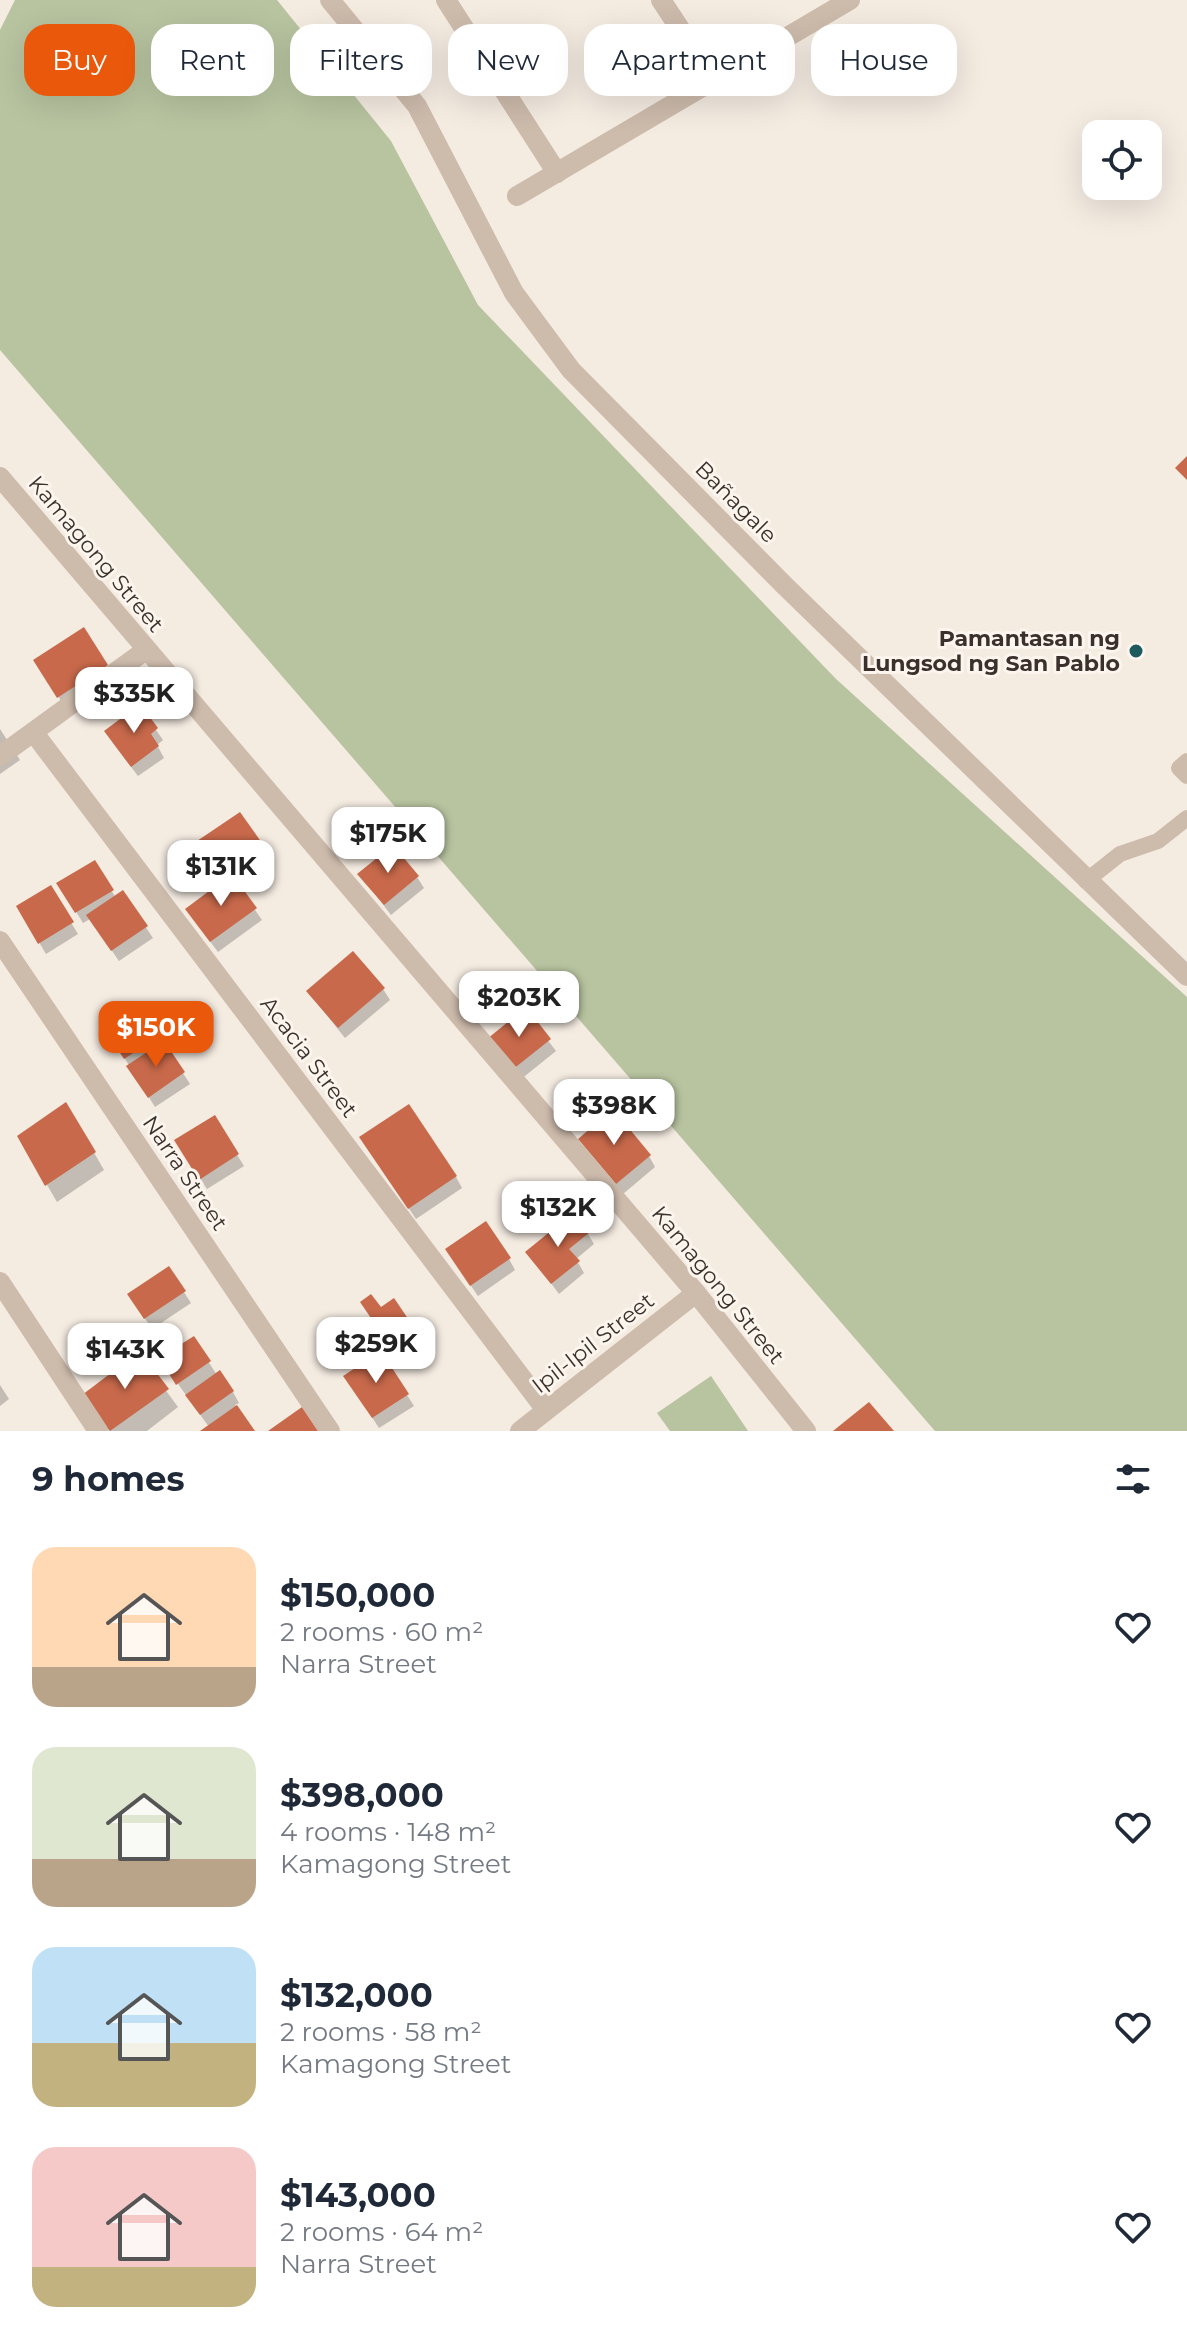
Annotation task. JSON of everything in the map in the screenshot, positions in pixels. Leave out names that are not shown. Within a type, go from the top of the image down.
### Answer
[{"type":"street","name":"Bañagale","points":[[330,0],[417,106],[514,293],[571,370],[1086,881],[1187,976]]},
{"type":"street","points":[[446,0],[557,173]]},
{"type":"street","points":[[661,0],[677,24]]},
{"type":"street","points":[[795,33],[850,0]]},
{"type":"street","points":[[517,196],[691,96]]},
{"type":"street","name":"Kamagong Street","points":[[0,477],[696,1293],[806,1431]]},
{"type":"street","points":[[0,756],[146,650]]},
{"type":"street","name":"Acacia Street","points":[[34,733],[546,1410]]},
{"type":"street","name":"Narra Street","points":[[0,941],[330,1431]]},
{"type":"street","points":[[0,1282],[98,1431]]},
{"type":"street","name":"Ipil-Ipil Street","points":[[520,1431],[696,1293]]},
{"type":"lane","points":[[1187,761],[1179,768],[1187,776]]},
{"type":"lane","points":[[1086,881],[1120,854],[1158,841],[1187,818]]},
{"type":"green space","points":[[15,0],[277,0],[296,24],[290,24],[290,96],[355,96],[391,141],[478,305],[836,679],[1187,997],[1187,1431],[935,1431],[0,350],[0,30]]},
{"type":"green space","points":[[711,1376],[748,1431],[670,1431],[657,1413]]},
{"type":"building","points":[[1187,456],[1187,480],[1175,468]]},
{"type":"building","points":[[84,627],[108,665],[57,698],[33,660]]},
{"type":"building","points":[[140,704],[158,728],[151,734],[159,746],[131,767],[104,731]]},
{"type":"building","points":[[240,812],[262,843],[219,873],[197,841]]},
{"type":"building","points":[[393,845],[419,876],[384,905],[357,874]]},
{"type":"building","points":[[95,860],[114,890],[75,913],[56,883]]},
{"type":"building","points":[[232,874],[257,908],[210,942],[185,909]]},
{"type":"building","points":[[51,885],[74,922],[38,944],[16,906]]},
{"type":"building","points":[[123,890],[148,926],[111,951],[86,915]]},
{"type":"building","points":[[353,951],[385,988],[338,1028],[306,991]]},
{"type":"building","points":[[139,1002],[161,1035],[124,1059],[103,1027]]},
{"type":"building","points":[[526,1007],[551,1039],[512,1070],[487,1039]]},
{"type":"building","points":[[164,1041],[185,1072],[148,1098],[126,1066]]},
{"type":"building","points":[[66,1102],[96,1152],[45,1186],[17,1136]]},
{"type":"building","points":[[409,1104],[457,1176],[408,1209],[359,1137]]},
{"type":"building","points":[[613,1109],[651,1155],[616,1184],[578,1139]]},
{"type":"building","points":[[215,1115],[239,1154],[199,1180],[174,1140]]},
{"type":"building","points":[[573,1213],[590,1232],[569,1249],[580,1261],[551,1284],[525,1252]]},
{"type":"building","points":[[486,1221],[511,1258],[470,1286],[445,1249]]},
{"type":"building","points":[[169,1266],[186,1291],[144,1319],[127,1294]]},
{"type":"building","points":[[371,1294],[381,1307],[394,1298],[413,1326],[388,1343],[360,1302]]},
{"type":"building","points":[[194,1336],[211,1361],[176,1385],[159,1358]]},
{"type":"building","points":[[140,1351],[169,1389],[110,1431],[82,1395]]},
{"type":"building","points":[[381,1351],[409,1394],[372,1418],[343,1376]]},
{"type":"building","points":[[220,1370],[234,1391],[200,1415],[185,1395]]},
{"type":"building","points":[[869,1402],[894,1431],[833,1431]]},
{"type":"building","points":[[237,1405],[255,1431],[200,1431]]},
{"type":"building","points":[[302,1407],[318,1431],[268,1431]]},
{"type":"place","name":"Pamantasan ng Lungsod ng San Pablo","points":[[1136,651]]}]
